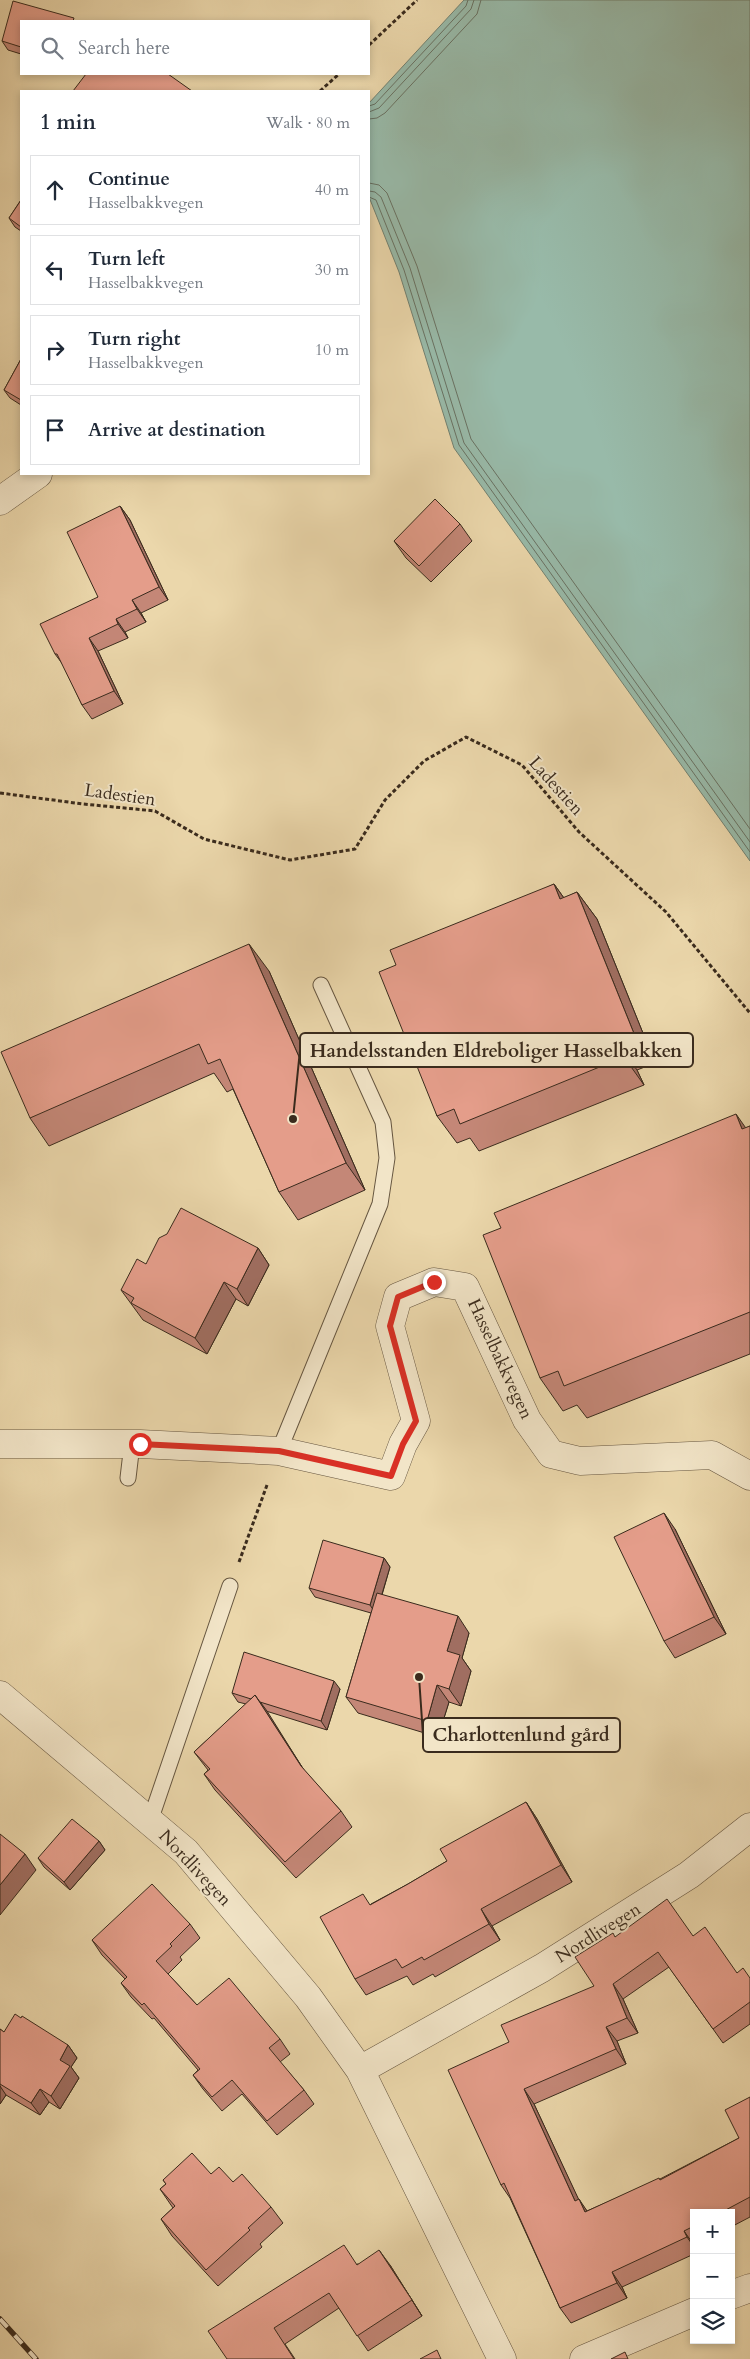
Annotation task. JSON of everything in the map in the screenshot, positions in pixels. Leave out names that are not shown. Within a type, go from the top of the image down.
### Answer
[{"type":"street","points":[[0,502],[37,475]]},
{"type":"street","name":"Hasselbakkvegen","points":[[0,1444],[132,1444],[279,1451],[391,1476],[403,1444],[416,1421],[390,1326],[398,1297],[434,1282],[465,1287],[527,1420],[551,1454],[580,1461],[712,1456],[750,1476]]},
{"type":"street","name":"Nordlivegen","points":[[0,1695],[186,1852],[301,1989],[360,2070],[502,2359]]},
{"type":"street","name":"Nordlivegen","points":[[360,2070],[550,1963],[689,1876],[750,1827]]},
{"type":"street","points":[[735,2294],[750,2288]]},
{"type":"street","points":[[584,2359],[690,2314]]},
{"type":"lane","points":[[279,1451],[380,1204],[387,1158],[383,1122],[320,985]]},
{"type":"lane","points":[[128,1478],[132,1444]]},
{"type":"lane","points":[[150,1821],[230,1586]]},
{"type":"path","points":[[370,44],[417,0]]},
{"type":"path","points":[[321,90],[338,75]]},
{"type":"path","name":"Ladestien","points":[[0,792],[82,804],[155,810],[204,839],[290,860],[355,850],[385,800],[424,761],[466,737],[522,765],[578,832],[666,912],[750,1013]]},
{"type":"path","points":[[230,1586],[279,1451]]},
{"type":"water","points":[[464,0],[750,0],[750,861],[454,448],[399,272],[370,200],[370,102]]},
{"type":"building","points":[[13,1],[74,18],[73,20],[20,20],[20,47],[2,41]]},
{"type":"building","points":[[85,75],[169,75],[191,90],[74,90]]},
{"type":"building","points":[[20,202],[20,226],[9,218]]},
{"type":"building","points":[[20,361],[20,399],[4,390]]},
{"type":"building","points":[[435,499],[460,524],[419,566],[394,541]]},
{"type":"building","points":[[120,506],[159,587],[132,600],[137,609],[116,619],[118,624],[89,638],[114,691],[82,705],[40,624],[98,597],[67,532]]},
{"type":"building","points":[[554,884],[560,899],[577,892],[635,1036],[618,1043],[624,1057],[460,1124],[454,1109],[437,1116],[379,972],[396,965],[390,950]]},
{"type":"building","points":[[249,944],[346,1163],[279,1192],[220,1059],[208,1064],[199,1044],[30,1118],[1,1052]]},
{"type":"building","points":[[736,1114],[742,1129],[750,1126],[750,1312],[564,1386],[558,1371],[540,1378],[483,1235],[501,1228],[494,1213]]},
{"type":"building","points":[[181,1208],[258,1248],[237,1289],[224,1282],[195,1338],[131,1303],[134,1298],[121,1290],[137,1259],[146,1264],[159,1238],[167,1234]]},
{"type":"building","points":[[664,1513],[714,1617],[664,1641],[614,1537]]},
{"type":"building","points":[[323,1540],[384,1558],[370,1605],[309,1588]]},
{"type":"building","points":[[377,1593],[458,1616],[447,1651],[460,1655],[449,1689],[437,1685],[427,1721],[346,1697]]},
{"type":"building","points":[[244,1652],[334,1681],[321,1721],[260,1702],[255,1695],[251,1699],[232,1693]]},
{"type":"building","points":[[255,1695],[301,1766],[341,1811],[285,1862],[204,1774],[210,1769],[194,1752]]},
{"type":"building","points":[[526,1802],[561,1865],[481,1909],[489,1924],[424,1960],[422,1957],[402,1968],[396,1959],[355,1979],[320,1917],[363,1894],[370,1905],[408,1884],[447,1861],[440,1849]]},
{"type":"building","points":[[72,1819],[99,1841],[64,1882],[38,1858]]},
{"type":"building","points":[[0,1834],[25,1854],[0,1885]]},
{"type":"building","points":[[152,1884],[190,1924],[170,1944],[172,1946],[156,1961],[197,2005],[229,1978],[280,2039],[269,2048],[304,2090],[267,2121],[232,2080],[212,2097],[193,2075],[200,2069],[144,2003],[142,2005],[121,1983],[127,1977],[92,1940]]},
{"type":"building","points":[[667,1899],[693,1936],[705,1927],[737,1973],[743,1968],[750,1978],[750,2002],[713,2029],[658,1952],[613,1984],[627,2018],[606,2027],[616,2049],[524,2089],[575,2201],[579,2199],[585,2212],[659,2178],[660,2180],[739,2138],[725,2110],[750,2097],[750,2197],[728,2209],[690,2209],[690,2228],[684,2231],[687,2237],[612,2272],[617,2283],[560,2308],[504,2183],[501,2185],[448,2070],[509,2042],[501,2025],[594,1986],[575,1957],[613,1933],[615,1937]]},
{"type":"building","points":[[15,2014],[21,2018],[22,2016],[68,2045],[60,2060],[70,2066],[51,2096],[40,2089],[31,2103],[0,2084],[0,2029],[4,2032]]},
{"type":"building","points":[[192,2153],[211,2174],[219,2167],[233,2182],[242,2174],[271,2207],[248,2228],[250,2230],[206,2270],[161,2219],[175,2206],[160,2189],[166,2184],[163,2180]]},
{"type":"building","points":[[344,2245],[357,2265],[379,2250],[412,2300],[357,2336],[329,2293],[274,2328],[294,2359],[227,2359],[208,2331]]},
{"type":"building","points":[[437,2350],[441,2359],[420,2359]]},
{"type":"building","points":[[625,2352],[628,2359],[611,2359]]},
{"type":"railway","points":[[0,2319],[36,2359]]},
{"type":"place","name":"Handelsstanden Eldreboliger Hasselbakken","points":[[293,1119]]},
{"type":"place","name":"Charlottenlund gård","points":[[419,1677]]},
{"type":"route","points":[[140,1444],[279,1451],[391,1476],[403,1444],[416,1421],[390,1326],[398,1297],[434,1282]]}]
